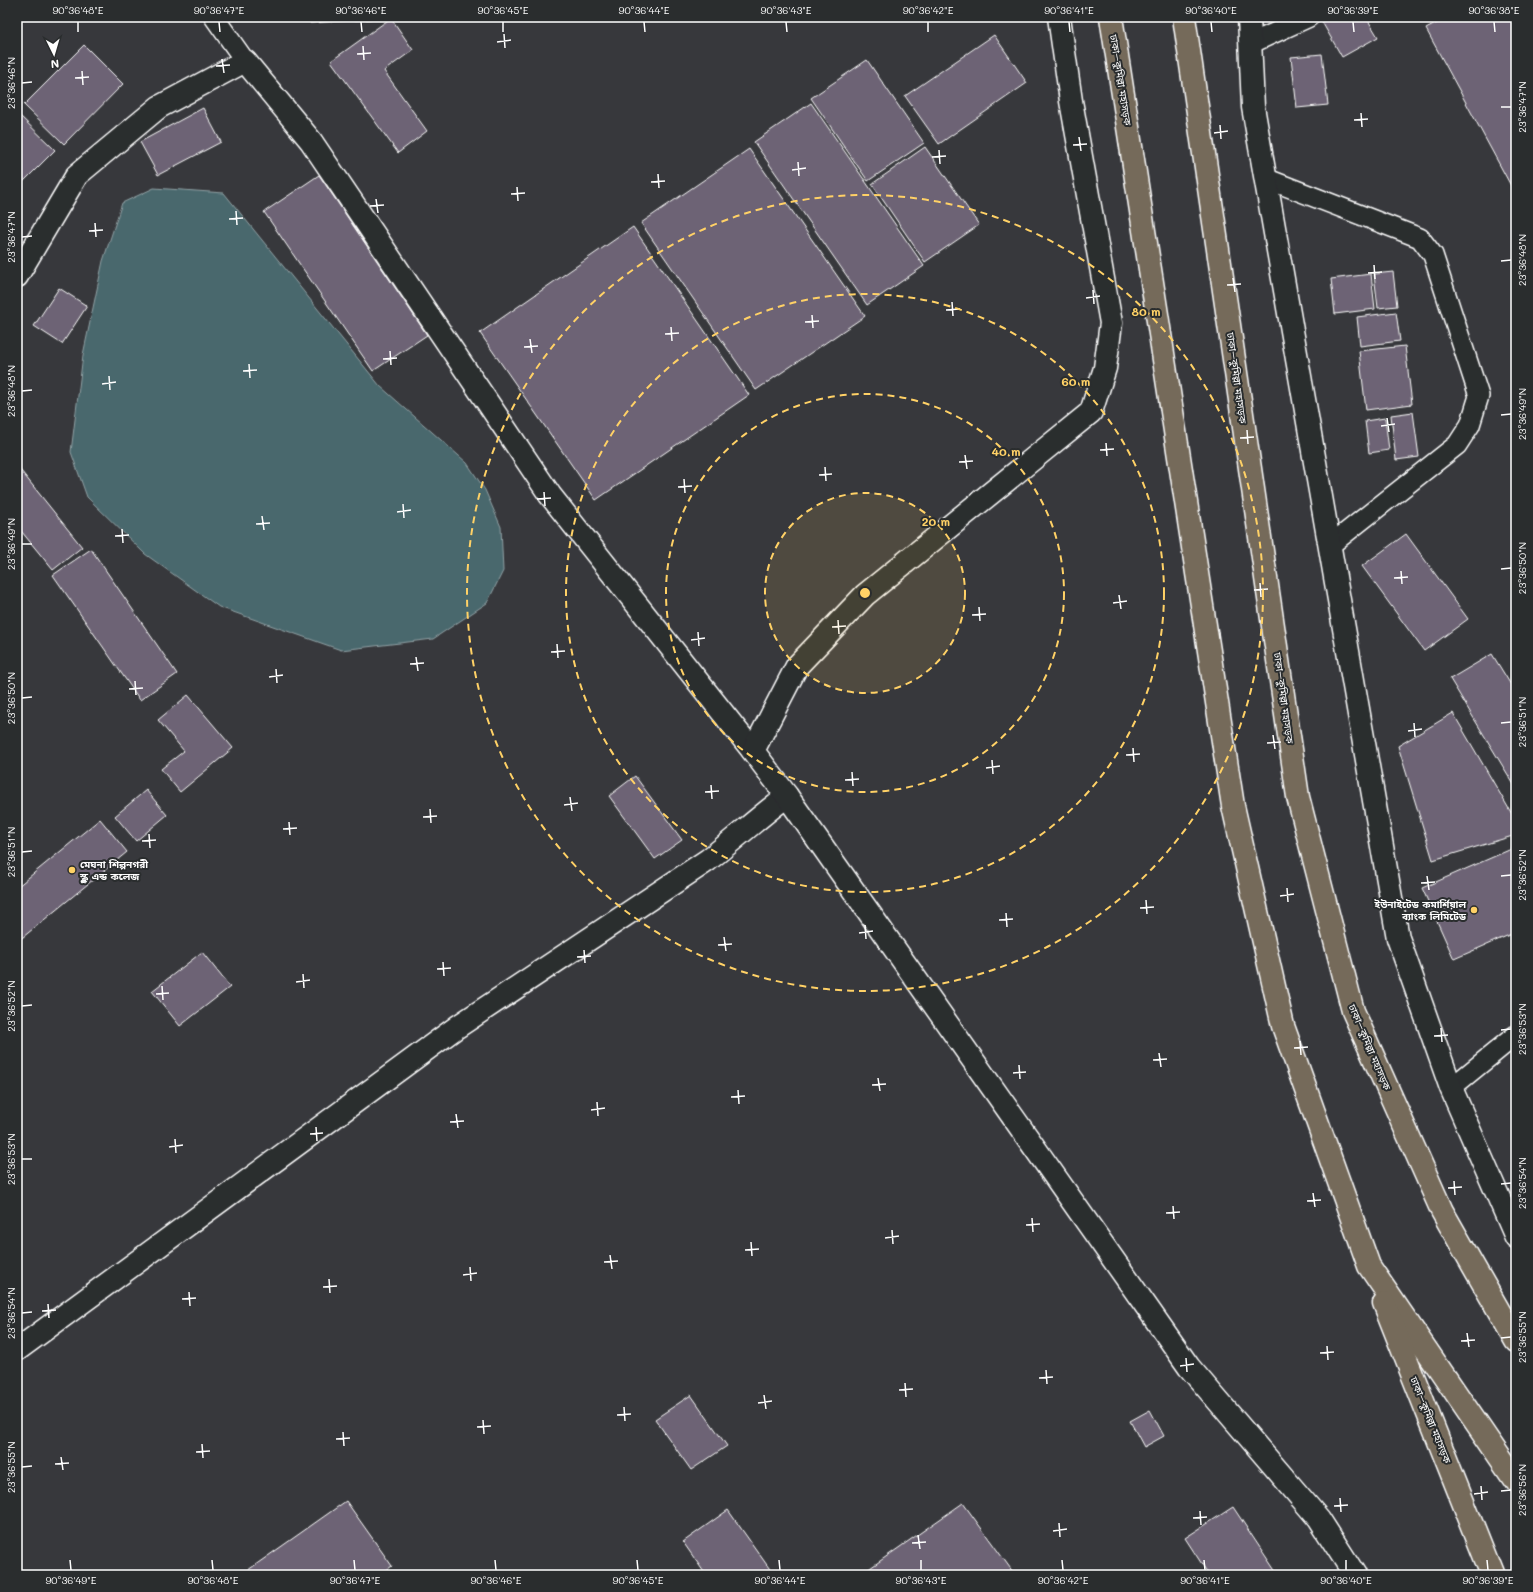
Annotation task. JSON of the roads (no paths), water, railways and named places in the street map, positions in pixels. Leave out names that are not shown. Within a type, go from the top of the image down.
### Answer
[{"type":"highway","name":"ঢাকা–কুমিল্লা মহাসড়ক","points":[[1111,17],[1233,806],[1283,1026],[1369,1266],[1492,1575]]},
{"type":"highway","name":"ঢাকা–কুমিল্লা মহাসড়ক","points":[[1184,17],[1298,797],[1353,1011],[1442,1211],[1516,1341]]},
{"type":"highway","name":"ঢাকা–কুমিল্লা মহাসড়ক","points":[[1369,1266],[1516,1481]]},
{"type":"street","points":[[753,751],[797,666],[865,595],[1091,412],[1105,368],[1111,323],[1070,101],[1059,17]]},
{"type":"street","points":[[1249,17],[1253,107],[1398,938],[1451,1088],[1516,1237]]},
{"type":"street","points":[[17,276],[77,175],[159,107],[245,61],[311,141],[550,495],[787,796],[1189,1367],[1319,1519],[1355,1575]]},
{"type":"street","points":[[17,1350],[457,1027],[708,860],[734,840],[755,820],[787,796]]},
{"type":"lane","points":[[214,17],[245,61]]},
{"type":"lane","points":[[1250,44],[1309,17]]},
{"type":"lane","points":[[1265,178],[1420,238],[1433,255],[1479,396],[1470,425],[1457,445],[1329,546]]},
{"type":"lane","points":[[1451,1088],[1516,1035]]},
{"type":"water","points":[[154,188],[224,193],[380,386],[467,463],[485,490],[501,527],[503,571],[487,603],[433,639],[341,650],[219,607],[145,554],[87,497],[71,452],[83,355],[103,261],[122,203]]},
{"type":"place","name":"মেঘনা শিল্পনগরী স্কুল এন্ড কলেজ","points":[[72,870]]},
{"type":"place","name":"ইউনাইটেড কমার্শিয়াল ব্যাংক লিমিটেড","points":[[1474,910]]}]
